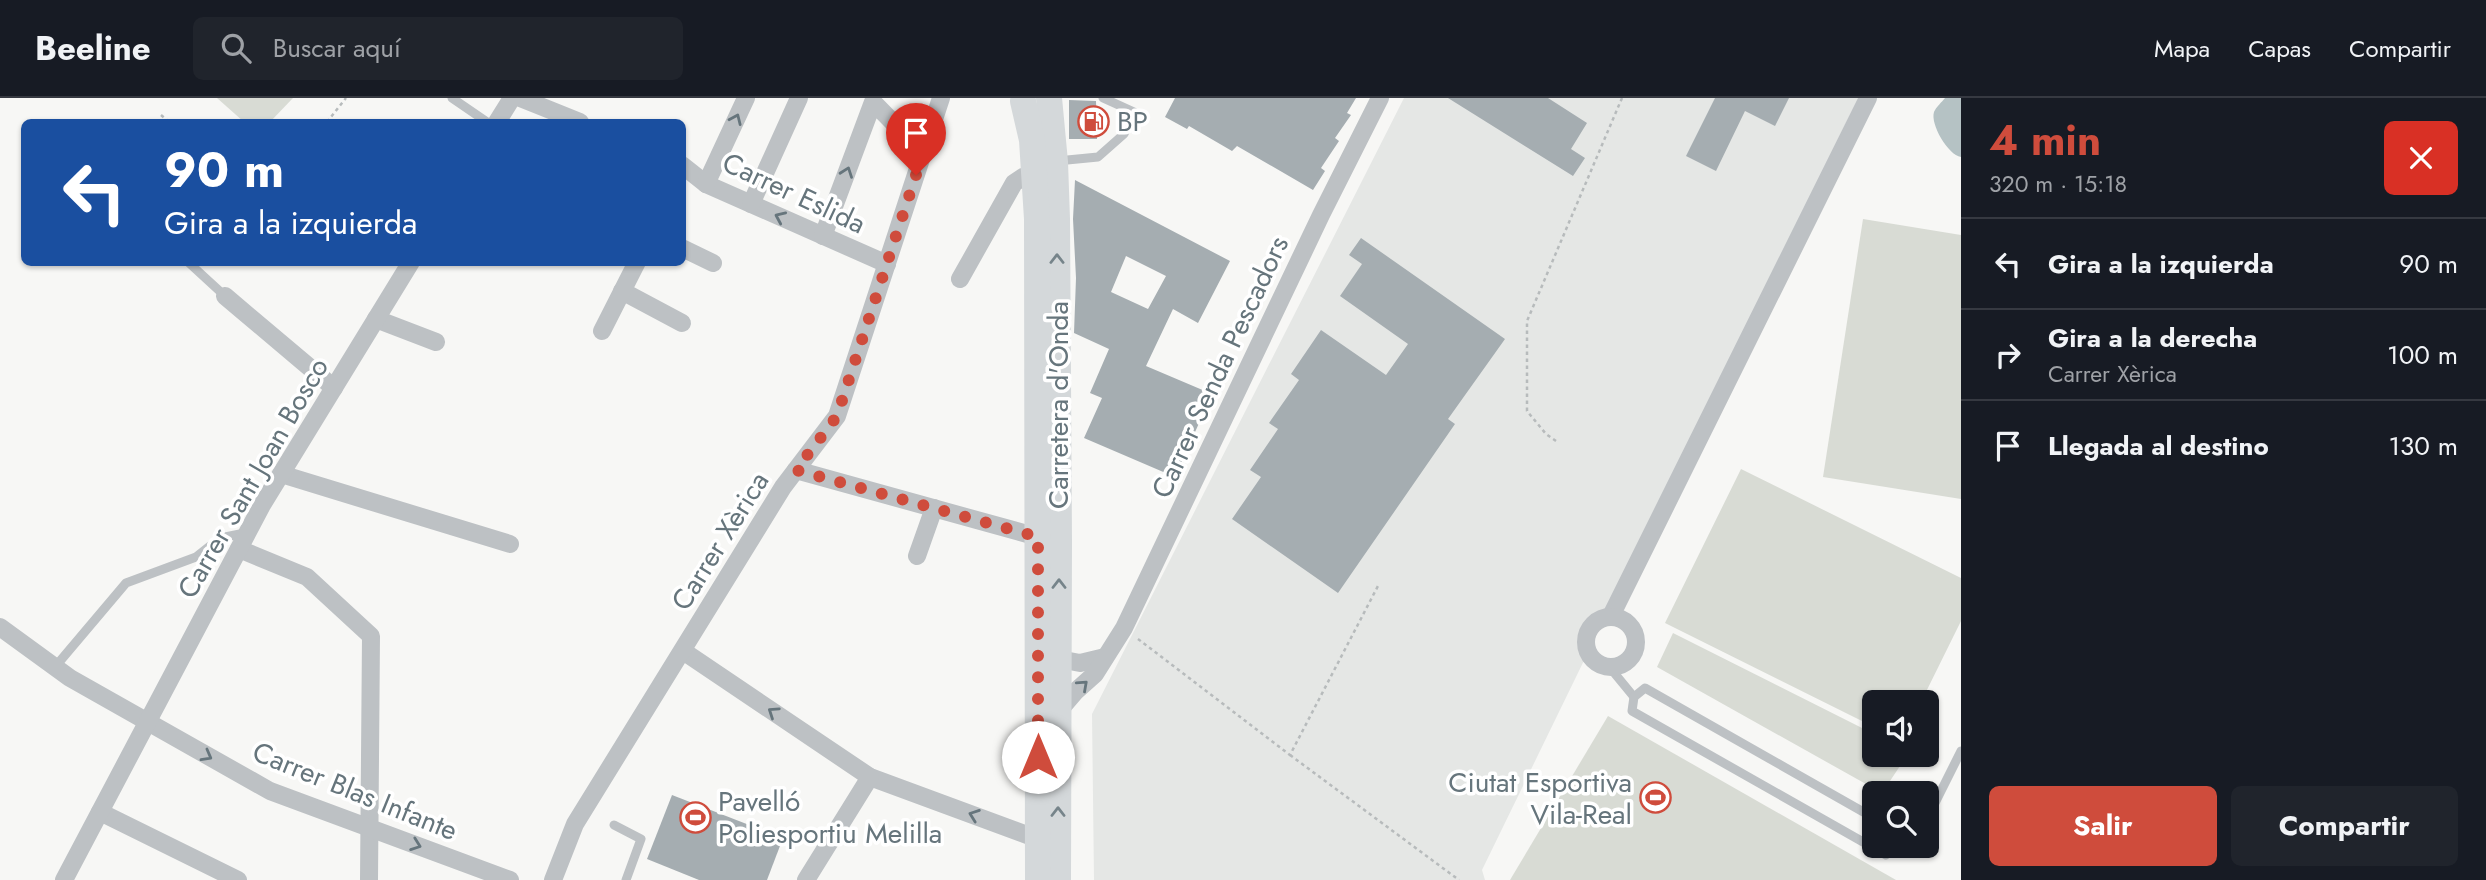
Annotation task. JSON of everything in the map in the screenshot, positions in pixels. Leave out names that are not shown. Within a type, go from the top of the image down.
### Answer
[{"type":"main road","name":"Carretera d'Onda","points":[[1035,99],[1045,168],[1059,659],[1058,880]]},
{"type":"main road","name":"Carretera d'Onda","points":[[1038,880],[1038,537],[1045,168]]},
{"type":"street","points":[[499,119],[512,98]]},
{"type":"street","points":[[520,98],[572,119]]},
{"type":"street","points":[[706,184],[746,98]]},
{"type":"street","points":[[751,204],[799,98]]},
{"type":"street","name":"Carrer Xèrica","points":[[553,880],[575,824],[783,487],[837,416],[941,98]]},
{"type":"street","name":"Carrer Senda Pescadors","points":[[1058,712],[1095,674],[1124,628],[1321,215],[1380,98]]},
{"type":"street","points":[[1611,616],[1630,624],[1638,642],[1630,661],[1611,669],[1592,662],[1584,643],[1592,624],[1611,616],[1868,98]]},
{"type":"street","points":[[823,236],[873,102],[923,153]]},
{"type":"street","points":[[960,279],[1014,183],[1045,168]]},
{"type":"street","name":"Carrer Eslida","points":[[686,169],[706,184],[887,264]]},
{"type":"street","points":[[686,250],[713,263]]},
{"type":"street","name":"Carrer Sant Joan Bosco","points":[[64,880],[243,541],[409,266]]},
{"type":"street","points":[[602,331],[635,266]]},
{"type":"street","points":[[622,292],[682,323]]},
{"type":"street","points":[[225,296],[334,387]]},
{"type":"street","points":[[376,319],[436,342]]},
{"type":"street","points":[[796,470],[1038,537]]},
{"type":"street","points":[[281,474],[510,544]]},
{"type":"street","points":[[917,556],[934,508]]},
{"type":"street","points":[[243,541],[307,578],[371,636],[369,880]]},
{"type":"street","name":"Carrer Blas Infante","points":[[0,628],[55,667],[270,791],[510,880]]},
{"type":"street","points":[[683,651],[870,777],[1038,839]]},
{"type":"street","points":[[1059,659],[1080,663],[1105,657]]},
{"type":"street","points":[[806,880],[870,777]]},
{"type":"street","points":[[100,812],[238,880]]},
{"type":"lane","points":[[452,98],[483,119]]},
{"type":"lane","points":[[1045,168],[1098,157],[1124,134],[1134,112],[1103,98]]},
{"type":"lane","points":[[192,266],[225,296]]},
{"type":"lane","points":[[55,667],[126,583],[196,557],[220,538],[243,541]]},
{"type":"lane","points":[[1611,669],[1634,697]]},
{"type":"lane","points":[[1862,811],[1645,688],[1634,697],[1632,711],[1862,841]]},
{"type":"lane","points":[[1939,795],[1961,751]]},
{"type":"lane","points":[[614,824],[641,839],[626,880]]},
{"type":"path","points":[[329,119],[345,98]]},
{"type":"path","points":[[1556,442],[1527,411],[1527,321],[1606,129],[1622,98]]},
{"type":"path","points":[[161,115],[166,119]]},
{"type":"path","points":[[1290,755],[1379,584]]},
{"type":"path","points":[[1124,628],[1459,880]]},
{"type":"shaded area","points":[[217,98],[293,98],[273,119],[241,119]]},
{"type":"shaded area","points":[[1404,98],[1858,98],[1482,870],[1485,880],[1094,880],[1092,714]]},
{"type":"shaded area","points":[[1945,98],[1961,98],[1961,157],[1946,145],[1937,131],[1933,117]]},
{"type":"shaded area","points":[[1863,219],[1961,235],[1961,499],[1823,477]]},
{"type":"shaded area","points":[[1741,469],[1961,578],[1961,621],[1927,690],[1862,690],[1862,721],[1665,623]]},
{"type":"shaded area","points":[[1673,633],[1862,728],[1862,767],[1899,767],[1890,781],[1862,782],[1657,667]]},
{"type":"shaded area","name":"Ciutat Esportiva Vila-Real","points":[[1608,716],[1896,880],[1510,880]]},
{"type":"building","points":[[1175,98],[1356,98],[1347,113],[1351,115],[1335,138],[1339,141],[1321,168],[1325,171],[1313,190],[1237,146],[1232,151],[1189,126],[1187,129],[1165,117]]},
{"type":"building","points":[[1448,98],[1548,98],[1587,123],[1571,149],[1585,158],[1573,176]]},
{"type":"building","points":[[1715,98],[1789,98],[1775,126],[1745,111],[1716,171],[1686,156]]},
{"type":"building","points":[[1069,100],[1096,101],[1097,139],[1069,139]]},
{"type":"building","points":[[1075,180],[1230,261],[1198,323],[1173,309],[1146,366],[1212,394],[1175,477],[1084,438],[1102,398],[1090,393],[1109,349],[1074,333],[1076,278],[1073,219]],"holes":[[[1126,256],[1166,276],[1148,309],[1111,292]]]},
{"type":"building","points":[[1361,238],[1505,339],[1448,419],[1455,424],[1338,593],[1232,519],[1261,477],[1250,470],[1278,429],[1269,423],[1299,380],[1291,374],[1321,330],[1386,375],[1408,344],[1340,296],[1362,264],[1349,255]]},
{"type":"building","name":"Pavelló Poliesportiu Melilla","points":[[672,795],[783,838],[767,880],[699,880],[647,859]]},
{"type":"place","name":"BP","points":[[1094,121]]},
{"type":"place","name":"Ciutat Esportiva Vila-Real","points":[[1655,798]]},
{"type":"place","name":"Pavelló Poliesportiu Melilla","points":[[695,817]]},
{"type":"route","points":[[916,175],[837,416],[796,470],[1038,537],[1038,757]]}]
